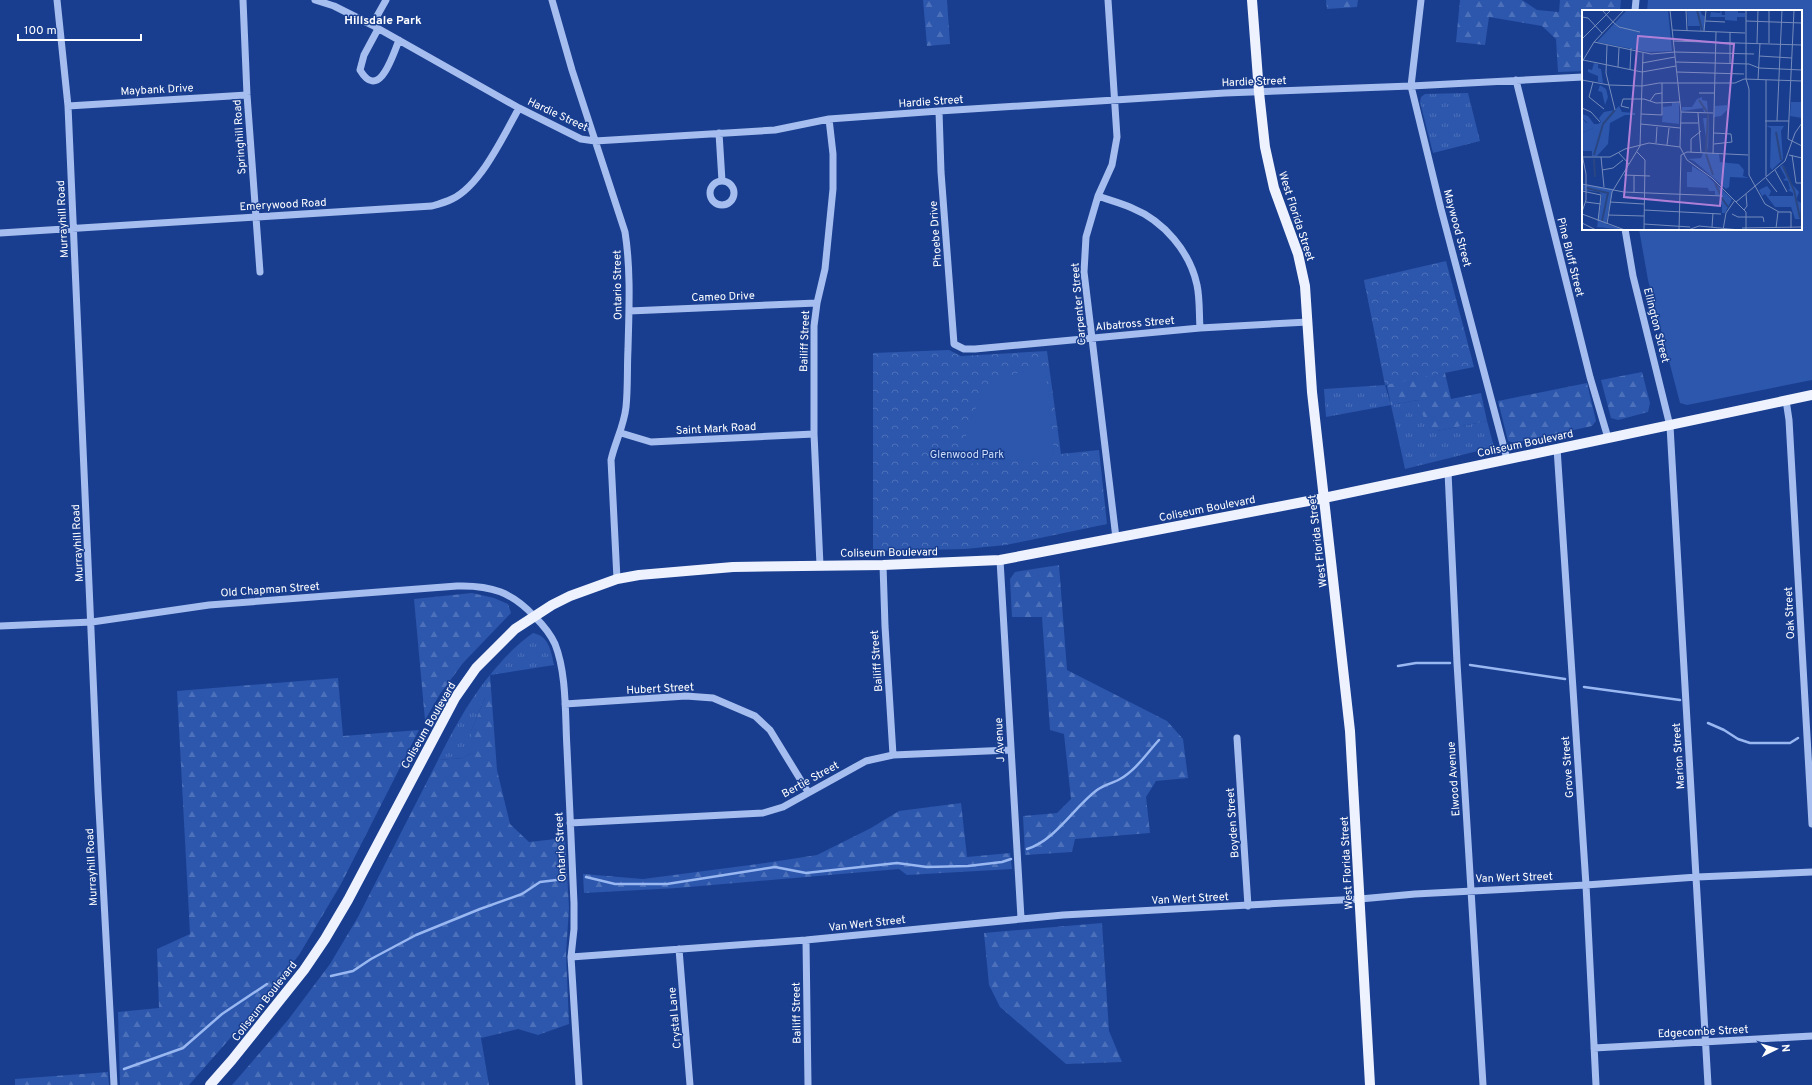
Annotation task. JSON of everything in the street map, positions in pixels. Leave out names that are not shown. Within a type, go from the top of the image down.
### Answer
[{"type":"main road","name":"West Florida Street","points":[[1252,0],[1259,92],[1268,162],[1274,188],[1298,254],[1305,286],[1312,392],[1350,731],[1370,1085]]},
{"type":"main road","name":"Coliseum Boulevard","points":[[210,1085],[232,1060],[304,970],[325,939],[348,900],[455,698],[476,668],[498,644],[515,629],[534,616],[570,596],[617,579],[639,575],[733,568],[820,565],[883,565],[1000,560],[1324,498],[1812,395]]},
{"type":"street","name":"Murrayhill Road","points":[[57,0],[68,106],[107,976],[114,1085]]},
{"type":"street","name":"Springhill Road","points":[[243,0],[247,95],[260,272]]},
{"type":"street","name":"Hardie Street","points":[[316,0],[334,6],[375,27],[519,108],[581,140],[594,141],[775,130],[829,119],[939,111],[1259,92],[1582,77]]},
{"type":"street","points":[[386,0],[364,55],[360,70],[365,77],[372,80],[379,79],[384,75],[399,40]]},
{"type":"street","name":"Ontario Street","points":[[552,0],[594,141],[625,232],[628,248],[629,311],[626,407],[621,433],[613,450],[612,460],[617,579]]},
{"type":"street","name":"Carpenter Street","points":[[1108,0],[1117,137],[1112,165],[1098,196],[1086,237],[1084,272],[1116,538]]},
{"type":"street","name":"Maywood Street","points":[[1421,0],[1411,86],[1507,460]]},
{"type":"street","points":[[1634,10],[1636,0]]},
{"type":"street","name":"Pine Bluff Street","points":[[1516,80],[1590,377],[1608,438]]},
{"type":"street","name":"Maybank Drive","points":[[68,106],[247,95]]},
{"type":"street","name":"Emerywood Road","points":[[0,233],[432,206],[453,199],[470,184],[486,165],[519,108]]},
{"type":"street","name":"Phoebe Drive","points":[[939,111],[954,344],[964,349]]},
{"type":"street","name":"Bailiff Street","points":[[820,565],[814,434],[814,326],[817,303],[825,269],[833,189],[833,154],[829,119]]},
{"type":"street","points":[[719,133],[722,181]]},
{"type":"street","points":[[1098,196],[1134,209],[1162,226],[1182,249],[1192,269],[1197,286],[1200,328]]},
{"type":"street","name":"Ellington Street","points":[[1625,230],[1633,276],[1670,426]]},
{"type":"street","name":"Cameo Drive","points":[[629,311],[817,303]]},
{"type":"street","name":"Albatross Street","points":[[964,349],[1200,328],[1308,322]]},
{"type":"street","name":"Oak Street","points":[[1786,400],[1789,420],[1812,824]]},
{"type":"street","name":"Marion Street","points":[[1670,426],[1708,1085]]},
{"type":"street","name":"Saint Mark Road","points":[[621,433],[651,442],[814,434]]},
{"type":"street","name":"Grove Street","points":[[1557,448],[1586,885],[1596,1085]]},
{"type":"street","name":"Elwood Avenue","points":[[1448,472],[1457,659],[1483,1085]]},
{"type":"street","name":"J Avenue","points":[[1000,560],[1021,918]]},
{"type":"street","name":"Bailiff Street","points":[[883,565],[884,626],[893,755]]},
{"type":"street","name":"Old Chapman Street","points":[[0,626],[92,622],[209,605],[471,585],[496,590],[507,594],[520,602],[534,616]]},
{"type":"street","name":"Ontario Street","points":[[534,616],[547,630],[559,655],[565,704],[574,903],[571,957],[579,1085]]},
{"type":"street","name":"Hubert Street","points":[[565,704],[686,696],[713,698],[755,716],[770,730],[808,792]]},
{"type":"street","name":"Boyden Street","points":[[1237,738],[1248,906]]},
{"type":"street","name":"Bertie Street","points":[[570,823],[763,813],[783,807],[866,760],[893,755],[1010,750]]},
{"type":"street","name":"Van Wert Street","points":[[571,957],[806,940],[1021,918],[1248,906],[1471,890],[1812,872]]},
{"type":"street","name":"Bailiff Street","points":[[806,940],[808,1085]]},
{"type":"street","name":"Crystal Lane","points":[[680,950],[690,1085]]},
{"type":"street","name":"Edgecombe Street","points":[[1594,1048],[1812,1036]]},
{"type":"green space","points":[[923,0],[947,0],[950,44],[927,46]]},
{"type":"green space","points":[[1326,0],[1358,0],[1357,7],[1327,9]]},
{"type":"green space","points":[[1460,0],[1522,0],[1537,10],[1559,12],[1560,0],[1621,0],[1620,10],[1582,10],[1582,71],[1558,72],[1556,39],[1542,26],[1489,17],[1485,45],[1456,42]]},
{"type":"green space","points":[[1648,0],[1812,0],[1812,380],[1687,405],[1680,403],[1648,280],[1639,230],[1802,230],[1802,10],[1647,10]]},
{"type":"green space","points":[[1468,93],[1480,141],[1433,153],[1420,102],[1421,97],[1425,94]]},
{"type":"green space","points":[[1446,261],[1474,367],[1385,385],[1364,280]]},
{"type":"green space","points":[[1364,280],[1433,365],[1445,373],[1451,399],[1481,393],[1487,421],[1437,431],[1427,428],[1418,400],[1391,405]]},
{"type":"green space","name":"Glenwood Park","points":[[949,350],[961,356],[1047,351],[1061,454],[1099,450],[1107,524],[1006,545],[965,549],[873,551],[873,353]]},
{"type":"green space","points":[[1045,368],[1054,453],[1051,457],[963,464],[968,427],[983,397],[994,386],[1008,377],[1025,371]]},
{"type":"green space","points":[[1642,372],[1650,403],[1648,412],[1618,420],[1611,418],[1601,380]]},
{"type":"green space","points":[[1587,383],[1596,421],[1592,426],[1514,443],[1508,441],[1498,401]]},
{"type":"green space","points":[[1385,385],[1391,405],[1326,417],[1324,389]]},
{"type":"green space","points":[[1418,400],[1437,431],[1487,421],[1494,447],[1405,469],[1391,405]]},
{"type":"green space","points":[[1059,565],[1067,670],[1167,721],[1183,739],[1188,778],[1156,781],[1146,797],[1150,833],[1075,839],[1072,852],[1025,855],[1023,816],[1057,813],[1071,799],[1064,734],[1050,730],[1042,617],[1012,617],[1010,579],[1015,572]]},
{"type":"green space","points":[[472,593],[494,598],[508,604],[511,613],[463,663],[440,694],[425,720],[414,599]]},
{"type":"green space","points":[[533,633],[543,637],[546,641],[554,665],[490,675],[510,652]]},
{"type":"green space","points":[[490,675],[497,770],[510,824],[529,842],[565,838],[569,908],[566,954],[569,1024],[538,1035],[518,1029],[481,1038],[489,1085],[232,1085],[288,1020],[330,964],[358,917],[438,760],[463,758],[471,753],[471,731],[485,698],[485,681]]},
{"type":"green space","points":[[338,678],[343,736],[419,730],[341,884],[299,955],[255,1010],[189,1085],[120,1085],[118,1012],[159,1008],[157,949],[190,934],[177,691]]},
{"type":"green space","points":[[485,681],[485,698],[471,731],[471,753],[463,758],[438,760],[460,719]]},
{"type":"green space","points":[[961,803],[967,857],[1010,853],[1012,869],[907,875],[899,869],[677,888],[584,893],[583,874],[643,879],[817,855],[871,828],[899,811]]},
{"type":"green space","points":[[1102,923],[1109,1031],[1122,1062],[1066,1064],[1000,1007],[989,985],[984,933]]},
{"type":"green space","points":[[108,1072],[109,1085],[15,1085],[15,1079]]},
{"type":"waterway","points":[[1398,666],[1416,663],[1450,663]]},
{"type":"waterway","points":[[1470,665],[1565,679]]},
{"type":"waterway","points":[[1584,687],[1680,700]]},
{"type":"waterway","points":[[1708,723],[1724,730],[1738,739],[1750,743],[1790,743],[1798,738]]},
{"type":"waterway","points":[[1027,849],[1037,845],[1056,831],[1097,790],[1120,779],[1131,771],[1159,740]]},
{"type":"waterway","points":[[586,877],[615,884],[667,884],[775,867],[806,873],[897,863],[927,867],[968,866],[1002,862],[1011,859]]},
{"type":"waterway","points":[[331,976],[353,971],[371,959],[416,935],[522,894],[540,882],[565,879]]},
{"type":"waterway","points":[[124,1069],[183,1048],[222,1014],[267,984]]},
{"type":"district","name":"Hillsdale Park","points":[[383,20]]}]
